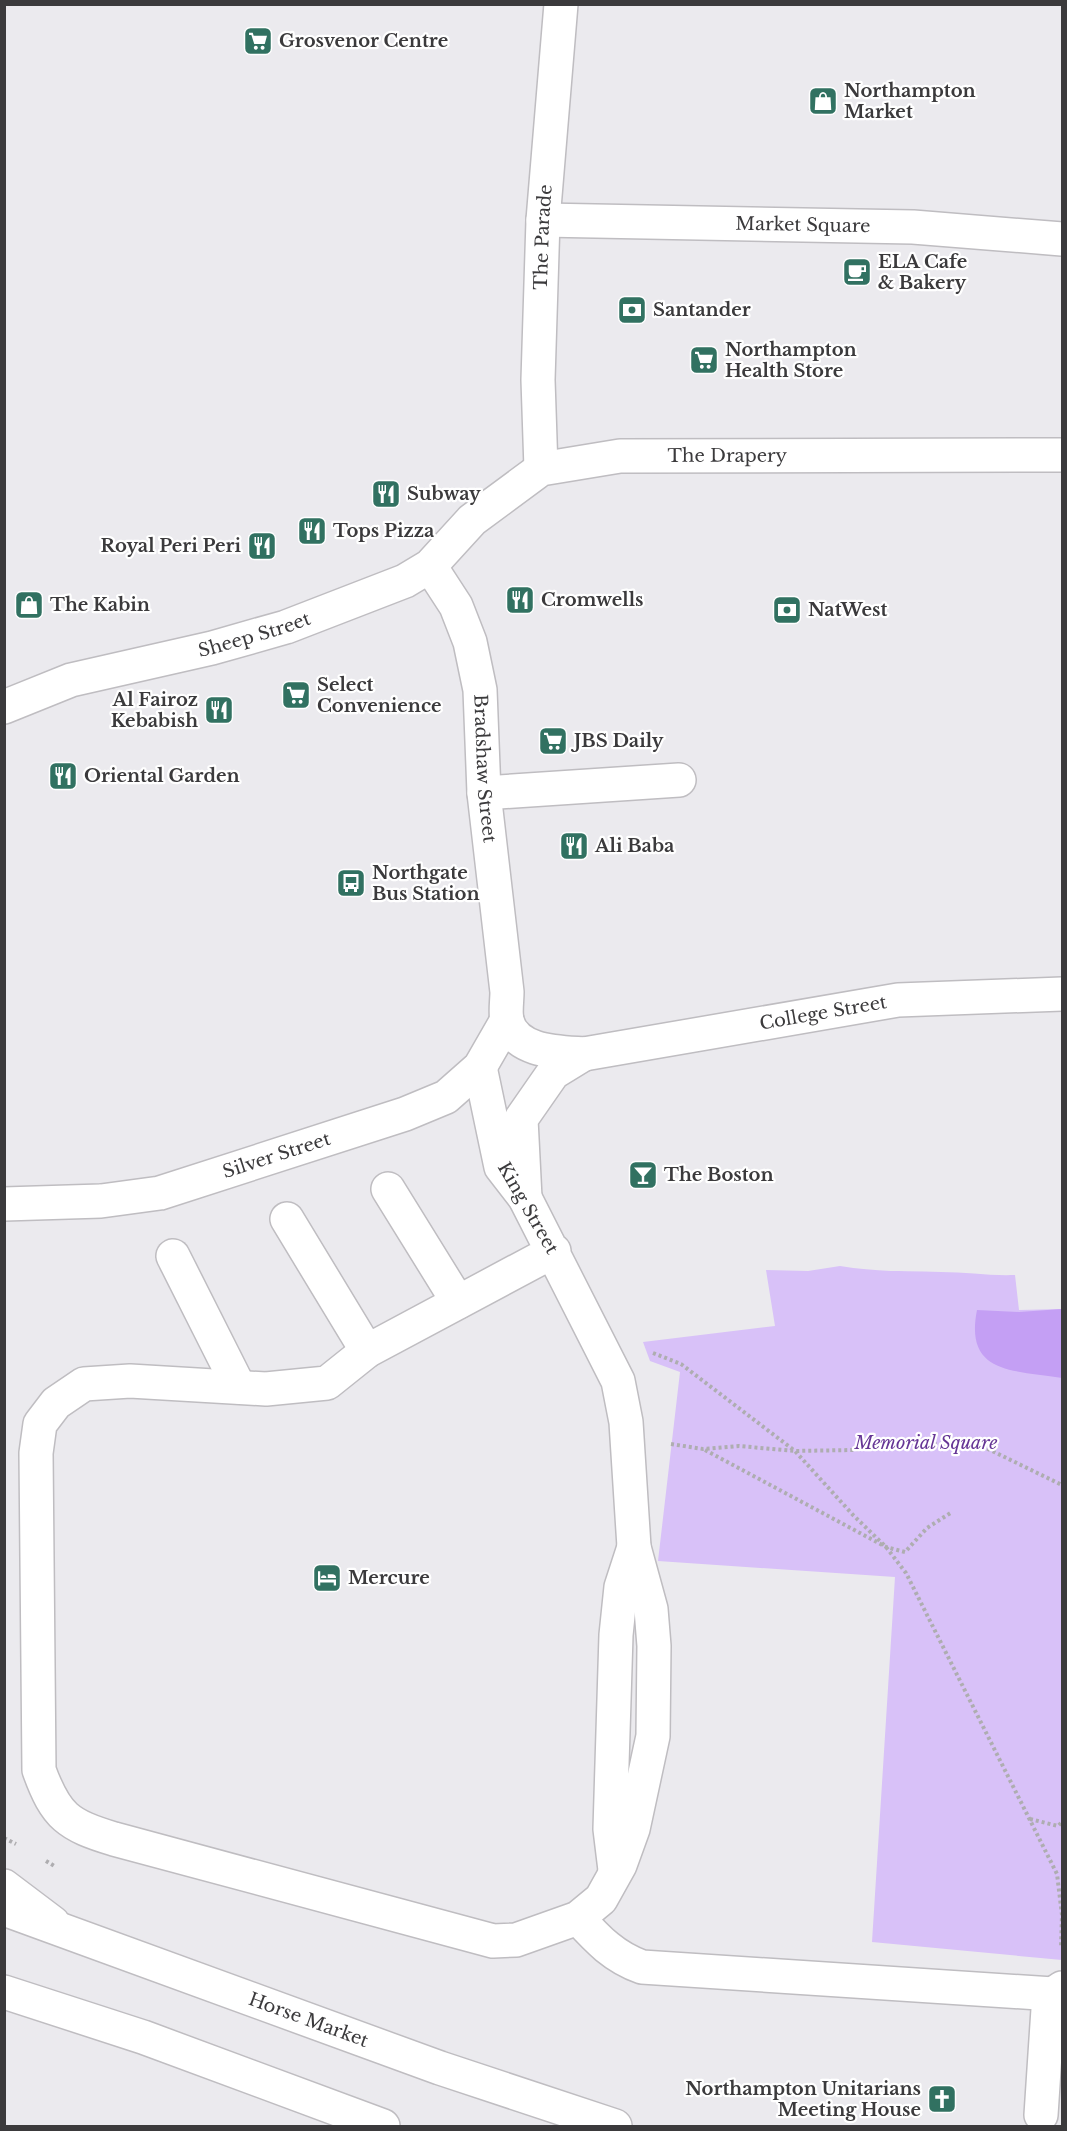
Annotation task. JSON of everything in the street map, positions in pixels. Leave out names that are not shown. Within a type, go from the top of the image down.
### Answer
[{"type":"main road","name":"The Parade","points":[[541,469],[538,380],[543,220],[561,4]]},
{"type":"main road","name":"Market Square","points":[[543,220],[913,227],[1062,239]]},
{"type":"main road","name":"The Drapery","points":[[430,566],[472,520],[541,469],[620,456],[1062,455]]},
{"type":"main road","name":"Sheep Street","points":[[4,707],[71,680],[212,648],[286,627],[405,581],[430,566]]},
{"type":"main road","name":"Bradshaw Street","points":[[430,566],[456,606],[470,642],[480,690],[484,793],[507,992],[507,1020]]},
{"type":"main road","name":"Sheep Street","points":[[4,684],[71,680]]},
{"type":"main road","points":[[484,793],[680,780]]},
{"type":"main road","name":"College Street","points":[[507,1020],[516,1038],[544,1051],[584,1054],[898,1000],[1062,994]]},
{"type":"main road","name":"Silver Street","points":[[4,1204],[101,1201],[160,1193],[405,1114],[446,1096],[480,1067],[507,1020]]},
{"type":"main road","name":"College Street","points":[[525,1198],[521,1119],[553,1073],[584,1054]]},
{"type":"main road","name":"King Street","points":[[480,1067],[501,1167],[525,1198],[599,1341],[618,1381],[626,1422],[634,1547],[621,1587],[616,1635],[610,1829],[615,1874],[601,1899],[579,1918]]},
{"type":"main road","points":[[388,1189],[459,1302]]},
{"type":"main road","points":[[286,1219],[367,1351]]},
{"type":"main road","points":[[554,1251],[367,1351],[327,1383],[266,1389],[130,1381],[84,1384],[56,1403],[40,1424],[36,1453],[39,1770],[48,1796],[63,1817],[89,1832],[493,1941],[516,1940],[579,1918],[599,1942],[613,1953],[642,1967],[1058,1991],[1048,2009],[1041,2115]]},
{"type":"main road","points":[[173,1256],[239,1387]]},
{"type":"main road","points":[[4,1886],[60,1928]]},
{"type":"main road","name":"Horse Market","points":[[4,1909],[440,2068],[615,2127]]},
{"type":"main road","points":[[4,1992],[143,2037],[383,2127]]},
{"type":"path","points":[[599,1341],[645,1351],[681,1364],[795,1451],[853,1515],[886,1547],[906,1573],[1057,1875],[1062,1915],[1061,1949]]},
{"type":"path","points":[[671,1444],[703,1449],[739,1446],[795,1451],[852,1450],[906,1442],[986,1448],[1062,1485]]},
{"type":"path","points":[[703,1449],[886,1547],[905,1552],[927,1528],[952,1512]]},
{"type":"path","points":[[1030,1819],[1058,1826],[1062,1822]]},
{"type":"green space","name":"Memorial Square","points":[[840,1266],[879,1270],[1015,1275],[1019,1310],[1062,1309],[1062,1960],[872,1942],[895,1577],[658,1561],[680,1372],[650,1361],[643,1342],[775,1326],[766,1270],[808,1271]]},
{"type":"shaded area","points":[[1062,1309],[1062,1378],[1011,1370],[997,1365],[986,1358],[978,1347],[975,1331],[977,1310],[1019,1312]]},
{"type":"place","name":"Grosvenor Centre","points":[[258,41]]},
{"type":"place","name":"Northampton Market","points":[[823,101]]},
{"type":"place","name":"ELA Cafe & Bakery","points":[[857,272]]},
{"type":"place","name":"Santander","points":[[632,310]]},
{"type":"place","name":"Northampton Health Store","points":[[704,360]]},
{"type":"place","name":"Subway","points":[[386,494]]},
{"type":"place","name":"Tops Pizza","points":[[312,531]]},
{"type":"place","name":"Royal Peri Peri","points":[[262,546]]},
{"type":"place","name":"Cromwells","points":[[520,600]]},
{"type":"place","name":"The Kabin","points":[[29,605]]},
{"type":"place","name":"NatWest","points":[[787,610]]},
{"type":"place","name":"Select Convenience","points":[[296,695]]},
{"type":"place","name":"Al Fairoz Kebabish","points":[[219,710]]},
{"type":"place","name":"JBS Daily","points":[[553,741]]},
{"type":"place","name":"Oriental Garden","points":[[63,776]]},
{"type":"place","name":"Ali Baba","points":[[574,846]]},
{"type":"place","name":"Northgate Bus Station","points":[[351,883]]},
{"type":"place","name":"The Boston","points":[[643,1175]]},
{"type":"place","name":"Mercure","points":[[327,1578]]},
{"type":"place","name":"Northampton Unitarians Meeting House","points":[[942,2099]]}]
